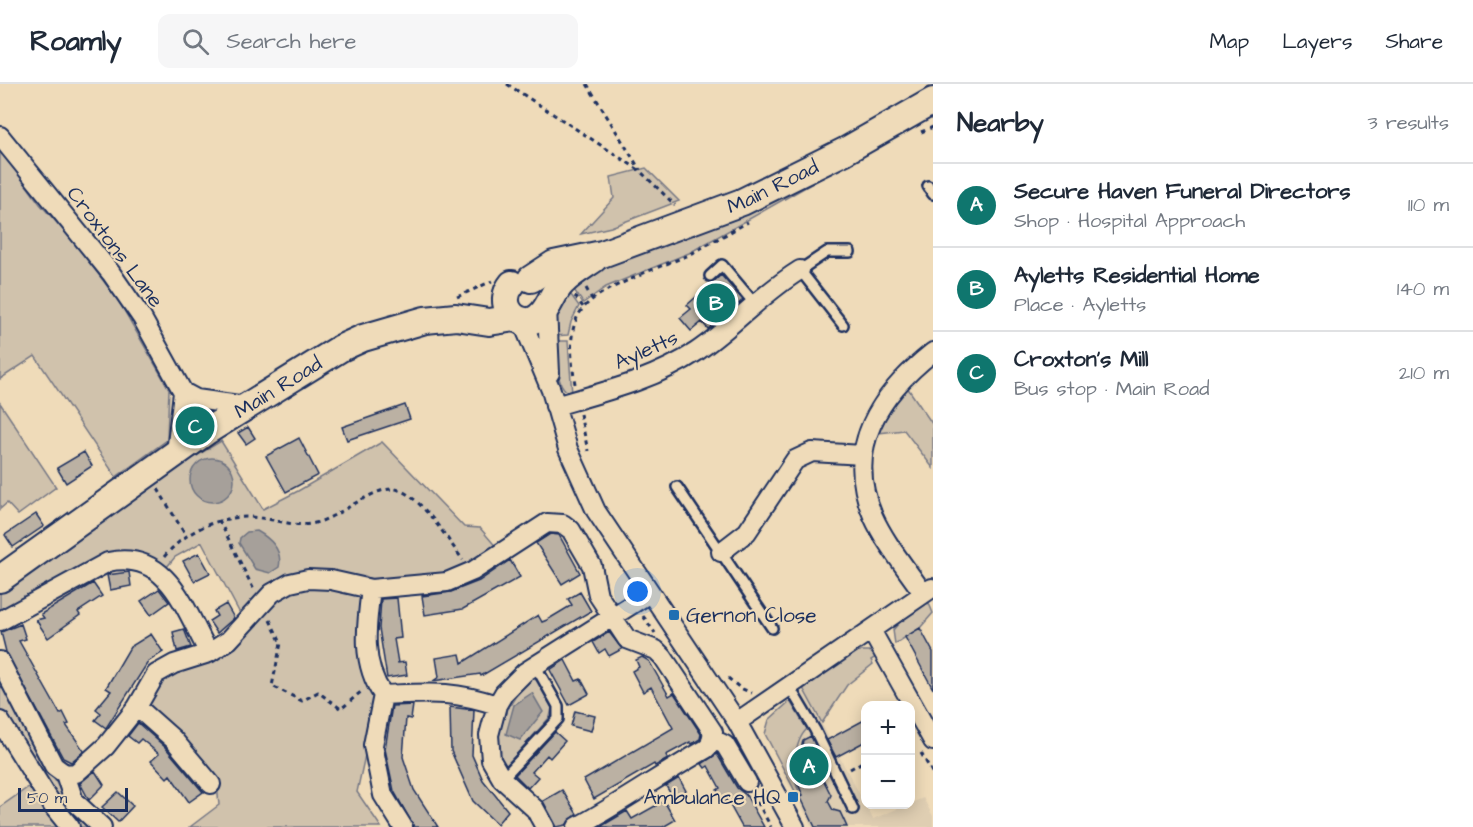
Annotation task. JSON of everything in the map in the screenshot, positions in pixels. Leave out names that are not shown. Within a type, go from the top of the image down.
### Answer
[{"type":"main road","name":"Main Road","points":[[0,579],[176,453],[312,364],[363,338],[408,323],[456,317],[489,304],[521,281],[554,264],[602,254],[693,222],[772,189],[933,101]]},
{"type":"main road","name":"Main Road","points":[[456,317],[489,322],[536,319],[564,281],[602,254]]},
{"type":"main road","points":[[518,319],[506,304],[506,293],[521,281],[543,286],[547,305]]},
{"type":"street","name":"Croxtons Lane","points":[[0,136],[111,273],[142,318],[183,392]]},
{"type":"street","name":"Ayletts","points":[[553,398],[578,400],[671,367],[711,341],[754,303],[800,270]]},
{"type":"street","points":[[547,305],[553,398]]},
{"type":"street","points":[[518,319],[553,398],[580,480],[612,538],[737,722],[795,827]]},
{"type":"street","points":[[737,722],[928,590],[873,516],[867,498],[863,455],[865,442],[879,408],[903,378],[933,352]]},
{"type":"street","points":[[176,453],[183,392],[196,399],[246,406]]},
{"type":"street","points":[[721,552],[747,532],[795,460],[813,452],[863,455]]},
{"type":"street","points":[[65,774],[76,773],[106,746],[137,706],[156,674],[174,664],[209,653],[229,640],[272,593],[290,584],[308,579],[330,580],[371,589],[447,582],[473,571],[547,523],[563,524],[571,530],[592,566],[594,586],[627,639],[633,644],[656,650],[663,657],[710,726],[713,739],[706,749],[661,775],[626,801],[577,827]]},
{"type":"street","points":[[0,621],[108,562],[125,558],[156,568],[168,579],[209,653]]},
{"type":"street","points":[[371,589],[364,639],[378,688],[373,745],[383,795],[403,827]]},
{"type":"street","points":[[545,827],[535,809],[502,779],[493,765],[488,747],[497,705],[517,679],[650,593]]},
{"type":"street","points":[[872,630],[933,741]]},
{"type":"street","points":[[0,661],[54,766],[65,774],[74,801],[102,827]]},
{"type":"street","points":[[378,688],[451,693],[497,705]]},
{"type":"street","points":[[137,706],[173,739],[211,784]]},
{"type":"street","points":[[0,722],[52,806],[70,827]]},
{"type":"street","points":[[713,739],[725,745],[747,782]]},
{"type":"lane","points":[[843,325],[800,270],[827,252],[850,252]]},
{"type":"lane","points":[[710,276],[722,265],[754,303]]},
{"type":"lane","points":[[677,487],[772,628]]},
{"type":"lane","points":[[502,779],[558,719],[558,706],[535,666]]},
{"type":"lane","points":[[786,688],[815,730],[853,809]]},
{"type":"path","points":[[507,84],[642,174],[693,222]]},
{"type":"path","points":[[587,84],[642,174]]},
{"type":"path","points":[[589,457],[578,400],[571,338],[579,311],[592,299],[616,285],[643,274]]},
{"type":"path","points":[[146,475],[168,502],[186,536]]},
{"type":"path","points":[[156,568],[174,545],[186,536],[219,520],[239,516],[264,518],[291,525],[315,523],[337,516],[377,491],[396,489],[414,498],[473,571]]},
{"type":"path","points":[[219,520],[281,643],[272,686],[302,701],[318,692],[341,710],[378,688]]},
{"type":"path","points":[[724,675],[749,693],[760,693],[772,685],[786,688]]},
{"type":"path","points":[[850,768],[861,762]]},
{"type":"path","points":[[747,782],[771,827]]},
{"type":"shaded area","points":[[0,149],[40,204],[73,241],[118,300],[169,389],[167,440],[116,477],[35,356],[0,379]]},
{"type":"shaded area","points":[[857,158],[689,253],[606,287],[583,303],[570,284],[587,272]]},
{"type":"shaded area","points":[[646,168],[679,201],[611,227],[581,234],[614,198],[611,177]]},
{"type":"shaded area","points":[[566,288],[579,306],[571,322],[568,335],[554,336],[555,319]]},
{"type":"shaded area","points":[[555,341],[568,341],[572,394],[566,391],[559,379]]},
{"type":"shaded area","points":[[907,387],[933,425],[933,468],[904,430],[878,433],[894,403]]},
{"type":"shaded area","points":[[0,403],[56,487],[18,515],[7,503],[0,509]]},
{"type":"shaded area","points":[[221,441],[263,509],[382,442],[464,527],[480,528],[498,549],[453,576],[379,583],[365,576],[377,700],[357,792],[381,827],[190,827],[219,805],[217,784],[144,705],[160,678],[245,623],[202,542],[175,557],[166,568],[127,553],[0,617],[0,588],[152,482]]},
{"type":"shaded area","points":[[212,458],[227,465],[234,480],[227,495],[212,502],[197,495],[190,480],[197,465]]},
{"type":"shaded area","points":[[257,531],[271,541],[279,555],[279,567],[270,573],[255,569],[239,543],[240,538],[247,532]]},
{"type":"shaded area","points":[[928,601],[933,613],[920,628],[895,644],[893,630],[905,616]]},
{"type":"shaded area","points":[[857,651],[869,651],[876,657],[871,660],[873,664],[847,685],[822,723],[803,688]]},
{"type":"shaded area","points":[[0,676],[69,807],[91,827],[0,827],[0,807],[40,779],[0,714]]},
{"type":"shaded area","points":[[533,679],[537,680],[552,708],[550,717],[505,767],[500,756],[500,731],[509,707],[516,696]]},
{"type":"shaded area","points":[[804,691],[861,797],[861,809],[868,809],[873,819],[897,809],[915,809],[915,801],[923,798],[933,816],[933,827],[812,827],[765,734],[769,720],[779,709]]},
{"type":"shaded area","points":[[532,693],[543,712],[520,740],[506,734],[514,705]]},
{"type":"shaded area","points":[[790,701],[807,729],[799,742],[795,759],[795,777],[799,791],[796,793],[765,734],[769,720]]},
{"type":"building","points":[[721,275],[743,300],[708,329],[702,322],[691,331],[680,318],[691,309],[687,305]]},
{"type":"building","points":[[405,405],[410,419],[347,440],[342,427]]},
{"type":"building","points":[[248,427],[255,438],[246,444],[238,433]]},
{"type":"building","points":[[299,438],[318,475],[286,492],[266,456]]},
{"type":"building","points":[[84,452],[92,466],[66,483],[57,468]]},
{"type":"building","points":[[36,514],[44,526],[13,547],[5,535]]},
{"type":"building","points":[[550,534],[559,535],[580,573],[562,584],[536,543]]},
{"type":"building","points":[[199,553],[210,573],[194,581],[183,561]]},
{"type":"building","points":[[510,560],[520,577],[463,609],[425,615],[422,596],[451,592],[479,581]]},
{"type":"building","points":[[129,572],[131,586],[110,590],[107,575]]},
{"type":"building","points":[[93,583],[102,596],[78,612],[80,615],[48,638],[36,620],[44,618],[41,614]]},
{"type":"building","points":[[159,589],[169,602],[151,615],[141,601]]},
{"type":"building","points":[[580,592],[591,611],[481,676],[480,674],[433,681],[439,677],[436,658],[460,654],[462,663],[538,615],[542,622],[572,605],[568,599]]},
{"type":"building","points":[[397,598],[401,638],[394,639],[398,663],[405,662],[407,675],[387,678],[379,628],[381,599]]},
{"type":"building","points":[[226,604],[234,618],[217,633],[209,621],[217,616],[214,611]]},
{"type":"building","points":[[21,624],[26,639],[19,641],[60,714],[63,712],[69,724],[66,725],[84,751],[71,762],[63,758],[6,652],[1,632]]},
{"type":"building","points":[[920,628],[933,652],[933,689],[905,637]]},
{"type":"building","points":[[184,629],[191,647],[177,651],[173,632]]},
{"type":"building","points":[[609,632],[622,649],[609,656],[605,649],[599,653],[593,642]]},
{"type":"building","points":[[151,634],[163,652],[148,662],[106,728],[95,720],[101,713],[96,709],[111,691],[106,688],[130,647]]},
{"type":"building","points":[[642,657],[649,661],[669,696],[674,693],[701,734],[700,739],[666,755],[668,759],[655,766],[654,764],[594,799],[584,780],[673,728],[651,687],[643,692],[632,671],[639,667],[636,660]]},
{"type":"building","points":[[565,660],[576,681],[581,679],[589,694],[569,705],[550,670]]},
{"type":"building","points":[[413,705],[411,719],[406,718],[403,757],[414,790],[438,827],[414,827],[394,791],[385,749],[392,706]]},
{"type":"building","points":[[450,707],[474,710],[472,755],[483,780],[508,811],[497,824],[473,801],[451,751]]},
{"type":"building","points":[[575,711],[595,716],[591,731],[571,726]]},
{"type":"building","points":[[861,722],[861,744],[836,757],[827,740]]},
{"type":"building","points":[[138,723],[165,747],[203,792],[189,802],[170,775],[167,778],[151,761],[159,754],[141,739],[137,743],[128,736]]},
{"type":"building","points":[[555,732],[565,741],[550,758],[547,755],[532,772],[538,777],[528,788],[515,775]]},
{"type":"building","points":[[811,736],[826,768],[819,771],[831,795],[828,801],[833,810],[840,812],[847,827],[815,827],[800,796],[803,795],[797,782],[799,760],[803,740]]},
{"type":"building","points":[[717,754],[737,788],[746,795],[764,827],[742,827],[727,800],[723,802],[717,790],[720,788],[708,766],[705,768],[702,764]]},
{"type":"building","points":[[95,771],[104,785],[89,800],[80,783]]},
{"type":"building","points":[[679,778],[686,791],[673,798],[666,786]]},
{"type":"building","points":[[562,790],[577,814],[566,825],[557,827],[543,801]]},
{"type":"building","points":[[118,792],[133,806],[118,822],[102,807]]},
{"type":"building","points":[[664,801],[675,820],[663,827],[600,827],[627,811],[632,819]]},
{"type":"place","name":"Ayletts Residential Home","points":[[716,303]]},
{"type":"place","name":"Croxton's Mill","points":[[195,426]]},
{"type":"place","name":"Gernon Close","points":[[674,615]]},
{"type":"place","name":"Secure Haven Funeral Directors","points":[[809,766]]},
{"type":"place","name":"Ambulance HQ","points":[[793,797]]}]
